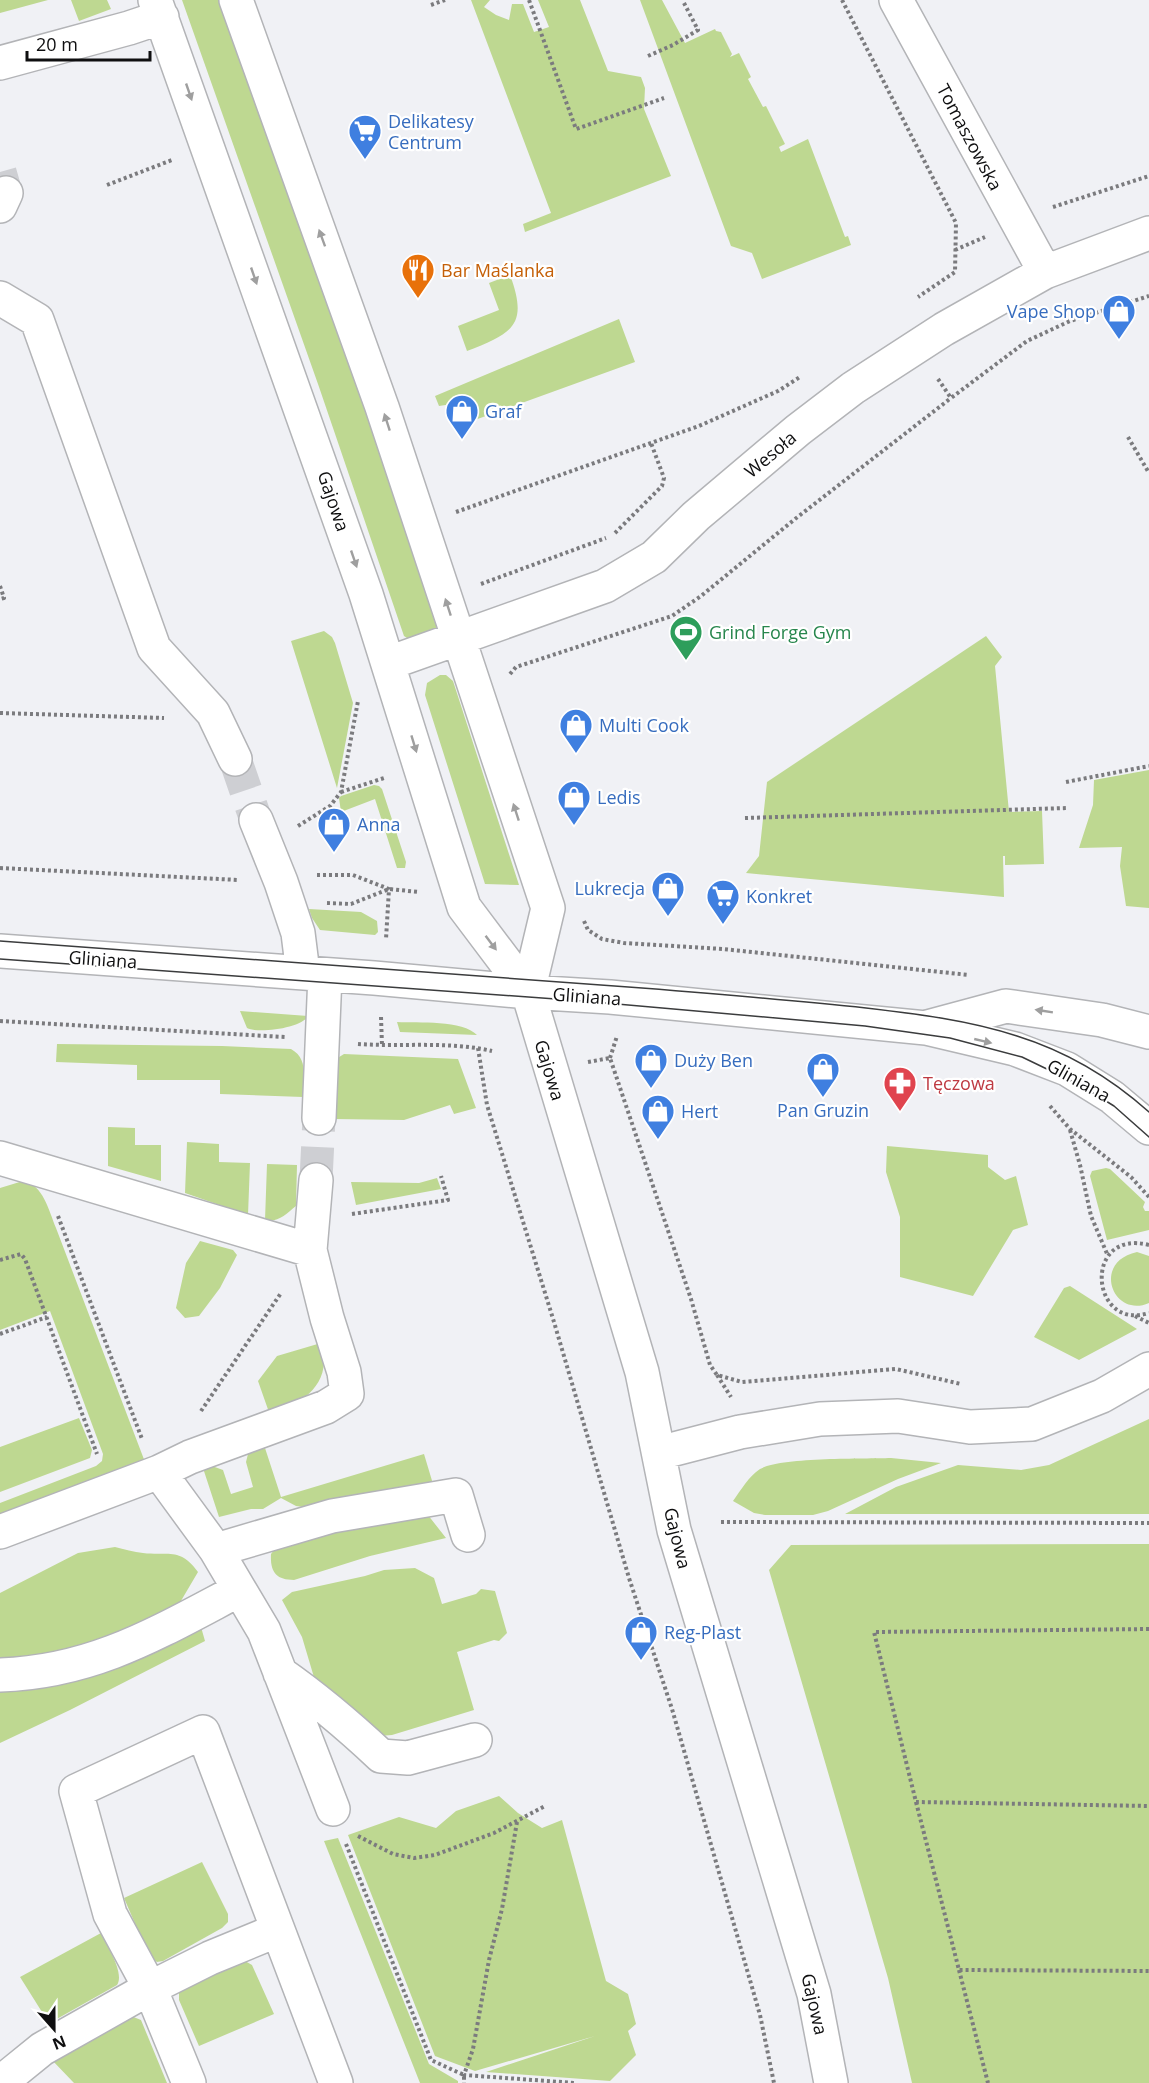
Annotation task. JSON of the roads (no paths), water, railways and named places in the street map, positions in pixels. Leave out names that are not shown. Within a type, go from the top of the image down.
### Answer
[{"type":"street","points":[[236,0],[382,407],[548,908],[528,992]]},
{"type":"street","name":"Tomaszowska","points":[[896,0],[1045,272]]},
{"type":"street","points":[[0,63],[129,28],[159,9]]},
{"type":"street","name":"Gajowa","points":[[159,9],[389,663],[464,907],[528,992],[642,1372],[674,1530],[814,1994],[831,2083]]},
{"type":"street","name":"Wesoła","points":[[389,663],[605,586],[654,557],[696,516],[798,430],[853,388],[916,347],[1045,272],[1149,233]]},
{"type":"street","points":[[0,298],[36,320],[154,648],[213,713],[236,759]]},
{"type":"street","points":[[262,832],[314,974],[322,1041],[319,1119]]},
{"type":"street","name":"Gliniana","points":[[0,951],[610,997],[926,1028],[1015,1049],[1066,1069],[1112,1097],[1149,1128]]},
{"type":"street","points":[[926,1028],[1006,1006],[1102,1020],[1149,1032]]},
{"type":"street","points":[[0,1158],[310,1250]]},
{"type":"street","points":[[0,1532],[159,1472],[190,1457],[326,1407],[347,1394],[344,1372],[327,1318],[310,1250],[316,1180]]},
{"type":"street","points":[[659,1453],[740,1432],[820,1419],[898,1416],[970,1427],[1032,1424],[1102,1396],[1149,1369]]},
{"type":"street","points":[[159,1472],[216,1550],[264,1631],[333,1809]]},
{"type":"street","points":[[216,1550],[332,1516],[456,1495],[468,1535]]},
{"type":"street","points":[[0,1675],[52,1670],[123,1650],[239,1590]]},
{"type":"street","points":[[280,1673],[343,1721],[381,1756],[408,1758],[475,1740]]},
{"type":"street","points":[[189,2083],[150,1988],[110,1914],[76,1791],[203,1732],[336,2083]]},
{"type":"street","points":[[5,2078],[42,2049],[150,1988],[210,1958],[278,1930]]},
{"type":"tunnel","points":[[0,172],[6,193]]},
{"type":"tunnel","points":[[235,759],[256,820]]},
{"type":"tunnel","points":[[316,1180],[319,1118]]},
{"type":"tram line","points":[[0,941],[670,990],[923,1015],[999,1030],[1053,1049],[1103,1077],[1149,1112]]},
{"type":"tram line","points":[[0,959],[583,1001],[865,1026],[950,1038],[1022,1057],[1080,1085],[1114,1106],[1149,1137]]},
{"type":"place","name":"Delikatesy Centrum","points":[[365,160]]},
{"type":"place","name":"Bar Maślanka","points":[[418,299]]},
{"type":"place","name":"Vape Shop","points":[[1119,340]]},
{"type":"place","name":"Graf","points":[[462,440]]},
{"type":"place","name":"Grind Forge Gym","points":[[686,661]]},
{"type":"place","name":"Multi Cook","points":[[576,754]]},
{"type":"place","name":"Ledis","points":[[574,826]]},
{"type":"place","name":"Anna","points":[[334,853]]},
{"type":"place","name":"Lukrecja","points":[[668,917]]},
{"type":"place","name":"Konkret","points":[[723,925]]},
{"type":"place","name":"Duży Ben","points":[[651,1089]]},
{"type":"place","name":"Pan Gruzin","points":[[823,1098]]},
{"type":"place","name":"Tęczowa","points":[[900,1112]]},
{"type":"place","name":"Hert","points":[[658,1140]]},
{"type":"place","name":"Reg-Plast","points":[[641,1661]]}]
